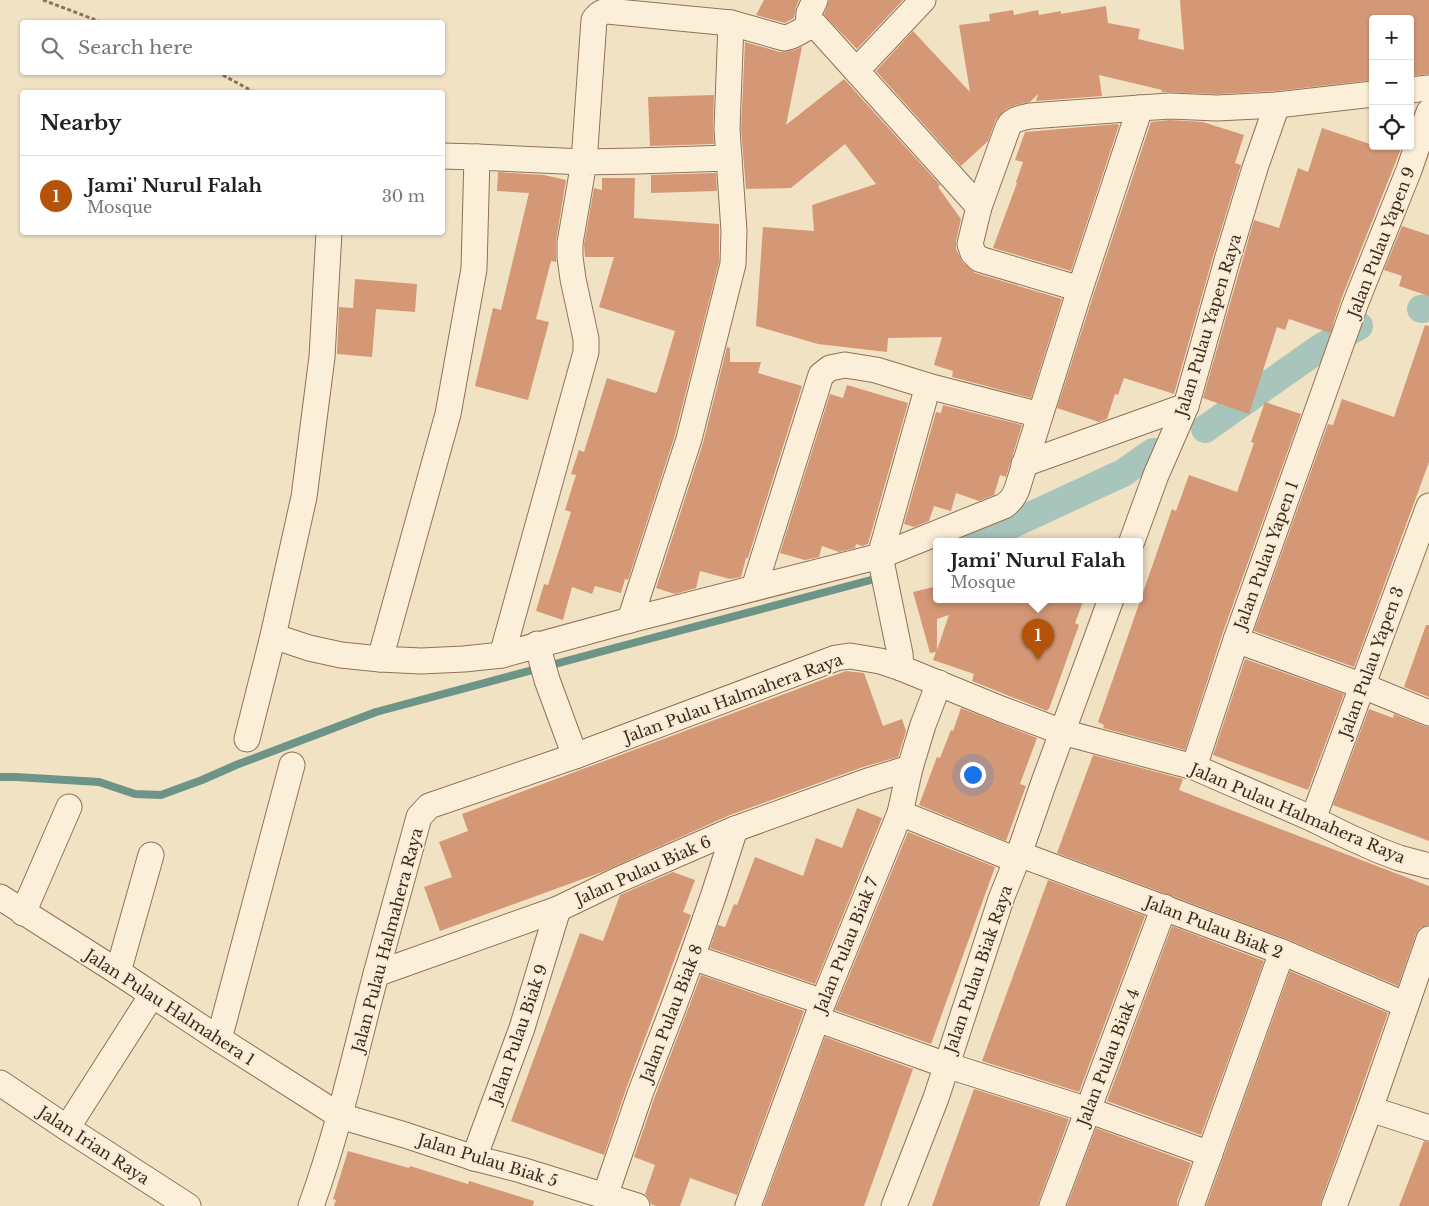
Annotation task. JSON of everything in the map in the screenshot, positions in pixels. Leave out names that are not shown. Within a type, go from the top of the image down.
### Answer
[{"type":"street","points":[[808,26],[809,13],[815,0]]},
{"type":"street","points":[[857,70],[923,0]]},
{"type":"street","points":[[502,655],[586,352],[586,339],[573,279],[570,243],[584,162],[594,20],[597,15],[608,11],[731,23],[784,38],[796,35],[808,26],[816,26],[979,207]]},
{"type":"street","points":[[630,620],[689,439],[733,264],[734,231],[727,129],[731,23]]},
{"type":"street","points":[[1414,90],[1429,88]]},
{"type":"street","points":[[1080,289],[979,260],[973,253],[970,244],[979,207],[1008,127],[1015,120],[1030,116],[1170,106],[1217,108],[1277,105],[1369,94]]},
{"type":"street","name":"Jalan Pulau Yapen Raya","points":[[1133,538],[1156,475],[1181,418],[1228,257],[1277,105]]},
{"type":"street","points":[[272,636],[309,648],[341,655],[380,659],[421,661],[502,655],[542,662],[630,620],[754,588],[882,560],[1004,506],[1013,498],[1017,490],[1080,289],[1140,108]]},
{"type":"street","name":"Jalan Pulau Yapen 9","points":[[1342,344],[1356,302],[1409,170],[1429,112]]},
{"type":"street","points":[[445,156],[584,162],[729,158]]},
{"type":"street","points":[[380,659],[448,414],[474,269],[477,157]]},
{"type":"street","points":[[247,739],[304,497],[322,357],[329,235]]},
{"type":"street","name":"Jalan Pulau Yapen 1","points":[[1194,767],[1236,640],[1342,344]]},
{"type":"street","points":[[754,588],[822,375],[830,368],[845,366],[876,370],[928,386],[1040,415]]},
{"type":"street","points":[[901,668],[882,560],[928,386]]},
{"type":"street","points":[[1024,464],[1181,418]]},
{"type":"street","name":"Jalan Pulau Yapen 3","points":[[1313,819],[1429,506]]},
{"type":"street","points":[[1062,732],[1110,603]]},
{"type":"street","points":[[1236,640],[1363,686],[1429,713]]},
{"type":"street","name":"Jalan Pulau Halmahera Raya","points":[[311,1206],[340,1116],[376,974],[420,817],[426,808],[575,756],[836,658],[850,656],[880,661],[1062,732],[1194,767],[1313,819],[1378,850],[1398,858],[1429,866]]},
{"type":"street","points":[[542,662],[575,756]]},
{"type":"street","name":"Jalan Pulau Biak 7","points":[[748,1206],[820,1010],[900,813],[910,768],[923,725],[939,683]]},
{"type":"street","name":"Jalan Pulau Biak Raya","points":[[894,1206],[936,1098],[1001,899],[1018,857],[1062,732]]},
{"type":"street","points":[[219,1040],[292,765]]},
{"type":"street","name":"Jalan Pulau Biak 6","points":[[376,974],[558,908],[734,829],[859,784],[910,768]]},
{"type":"street","points":[[23,913],[69,807]]},
{"type":"street","points":[[900,813],[1018,857]]},
{"type":"street","name":"Jalan Pulau Biak 8","points":[[605,1196],[640,1094],[692,957],[734,829]]},
{"type":"street","points":[[118,972],[150,855]]},
{"type":"street","name":"Jalan Pulau Biak 2","points":[[1018,857],[1282,952],[1406,1005]]},
{"type":"street","name":"Jalan Pulau Halmahera 1","points":[[0,897],[118,972],[219,1040],[340,1116]]},
{"type":"street","name":"Jalan Pulau Biak 9","points":[[474,1158],[522,1028],[558,908]]},
{"type":"street","name":"Jalan Pulau Biak 4","points":[[1052,1206],[1164,908]]},
{"type":"street","points":[[1334,1206],[1429,939]]},
{"type":"street","points":[[1191,1206],[1282,952]]},
{"type":"street","points":[[692,957],[946,1065],[1088,1110],[1210,1154]]},
{"type":"street","points":[[67,1128],[152,995]]},
{"type":"street","name":"Jalan Irian Raya","points":[[0,1083],[188,1206]]},
{"type":"street","points":[[1370,1109],[1429,1128]]},
{"type":"street","name":"Jalan Pulau Biak 5","points":[[340,1116],[474,1158],[521,1170],[571,1196],[605,1196],[637,1206]]},
{"type":"path","points":[[43,0],[97,20]]},
{"type":"path","points":[[222,75],[250,90]]},
{"type":"building","points":[[764,0],[799,0],[794,18],[785,23],[756,15]]},
{"type":"building","points":[[829,0],[903,0],[857,49],[824,15]]},
{"type":"building","points":[[1180,0],[1429,0],[1429,74],[1414,76],[1414,15],[1369,15],[1369,80],[1276,91],[1217,94],[1161,92],[1162,90],[1099,75],[1102,96],[1036,101],[1038,94],[1030,102],[1006,109],[996,119],[988,141],[961,166],[876,71],[913,31],[970,92],[959,25],[990,21],[989,14],[1013,10],[1014,15],[1038,10],[1039,15],[1061,11],[1061,14],[1106,6],[1108,23],[1140,29],[1138,39],[1184,50]]},
{"type":"building","points":[[745,42],[780,52],[802,47],[786,125],[844,79],[940,185],[938,187],[961,219],[956,249],[963,263],[975,273],[1062,299],[1031,398],[952,377],[953,371],[934,365],[942,337],[888,338],[887,352],[818,344],[756,326],[763,227],[814,231],[812,205],[876,184],[845,144],[791,188],[746,189],[741,129]]},
{"type":"building","points":[[714,95],[714,144],[650,146],[648,97]]},
{"type":"building","points":[[1170,120],[1203,122],[1244,135],[1235,163],[1241,165],[1174,394],[1124,378],[1118,395],[1115,394],[1107,419],[1099,422],[1057,408],[1151,122]]},
{"type":"building","points":[[1119,125],[1071,271],[993,248],[1023,162],[1015,160],[1025,132]]},
{"type":"building","points":[[1322,128],[1369,144],[1369,150],[1400,150],[1342,297],[1330,333],[1289,319],[1285,330],[1277,327],[1249,414],[1203,398],[1254,220],[1279,228],[1298,168],[1308,172]]},
{"type":"building","points":[[498,172],[544,175],[566,180],[556,241],[556,262],[551,261],[536,319],[549,322],[528,400],[475,386],[493,308],[501,310],[529,193],[497,191]]},
{"type":"building","points":[[716,173],[717,191],[651,193],[651,175]]},
{"type":"building","points":[[602,178],[635,178],[634,218],[719,224],[719,262],[675,435],[628,580],[625,579],[621,593],[595,586],[592,594],[572,587],[563,620],[536,611],[544,584],[548,585],[571,512],[565,510],[576,475],[571,474],[579,450],[584,452],[607,378],[655,393],[657,392],[675,331],[599,307],[614,257],[585,257],[584,244],[594,188],[602,190]]},
{"type":"building","points":[[1402,226],[1429,235],[1429,296],[1399,286],[1402,276],[1384,270]]},
{"type":"building","points":[[355,279],[417,284],[415,312],[376,309],[372,357],[337,354],[339,307],[353,308]]},
{"type":"building","points":[[1425,325],[1429,326],[1429,462],[1354,667],[1254,631],[1328,424],[1333,425],[1342,399],[1394,417]]},
{"type":"building","points":[[727,347],[730,348],[730,362],[761,362],[758,373],[802,386],[741,577],[730,579],[700,571],[696,588],[675,594],[656,588],[703,443]]},
{"type":"building","points":[[847,385],[908,403],[868,544],[862,546],[856,544],[855,548],[839,552],[822,546],[819,557],[805,560],[780,553],[830,394],[843,398]]},
{"type":"building","points":[[1265,402],[1301,414],[1222,635],[1185,750],[1103,728],[1104,725],[1098,722],[1139,603],[1143,603],[1143,592],[1172,509],[1176,511],[1189,475],[1237,492],[1254,443],[1251,442]]},
{"type":"building","points":[[943,405],[1022,425],[1006,477],[1000,475],[994,495],[979,501],[956,493],[951,511],[934,506],[929,521],[914,527],[904,524],[936,412],[941,413]]},
{"type":"building","points":[[933,587],[933,603],[1082,603],[1075,623],[1079,625],[1047,711],[972,681],[974,674],[933,660],[936,652],[930,653],[913,592]],"holes":[[[949,615],[937,650],[937,619]]]},
{"type":"building","points":[[1426,625],[1429,625],[1429,697],[1404,687]]},
{"type":"building","points":[[1245,659],[1344,694],[1308,790],[1213,755]]},
{"type":"building","points":[[846,671],[864,673],[883,726],[902,719],[906,731],[898,757],[863,767],[730,815],[602,872],[440,931],[424,887],[452,877],[439,842],[468,831],[462,814]]},
{"type":"building","points":[[961,708],[1037,738],[1020,784],[1026,786],[1006,841],[919,805],[937,757],[940,758],[951,730],[953,731]]},
{"type":"building","points":[[1369,709],[1393,718],[1394,714],[1429,727],[1429,841],[1333,805]]},
{"type":"building","points":[[1093,755],[1183,779],[1179,790],[1429,886],[1429,925],[1420,928],[1416,934],[1398,986],[1287,939],[1057,853]]},
{"type":"building","points":[[857,808],[882,818],[815,984],[710,948],[718,925],[725,927],[734,904],[737,905],[755,857],[803,876],[816,838],[842,848]]},
{"type":"building","points":[[908,832],[995,867],[931,1044],[835,1010]]},
{"type":"building","points":[[673,872],[695,880],[683,912],[691,915],[626,1089],[604,1155],[511,1121],[580,933],[603,941],[620,895]]},
{"type":"building","points":[[1048,880],[1145,916],[1079,1092],[982,1061]]},
{"type":"building","points":[[1172,926],[1264,961],[1201,1135],[1107,1101]]},
{"type":"building","points":[[1290,971],[1388,1013],[1320,1206],[1206,1206]]},
{"type":"building","points":[[701,975],[804,1011],[737,1195],[690,1178],[680,1206],[656,1206],[651,1204],[645,1194],[655,1165],[634,1157]]},
{"type":"building","points":[[825,1037],[913,1069],[864,1206],[763,1206]]},
{"type":"building","points":[[974,1089],[1069,1119],[1038,1206],[932,1206]]},
{"type":"building","points":[[1096,1128],[1191,1163],[1177,1201],[1177,1206],[1067,1206]]},
{"type":"building","points":[[1424,1141],[1429,1142],[1429,1206],[1399,1206]]},
{"type":"building","points":[[348,1151],[409,1168],[410,1166],[468,1184],[469,1181],[534,1201],[533,1206],[334,1206],[336,1200],[333,1199]]},
{"type":"waterway","points":[[1421,309],[1429,308]]},
{"type":"waterway","points":[[1205,429],[1320,348],[1359,326]]},
{"type":"waterway","points":[[982,538],[1123,473],[1153,452]]},
{"type":"waterway","points":[[0,777],[99,782],[135,794],[161,795],[376,712],[871,580]]},
{"type":"place","name":"Jami' Nurul Falah","points":[[1038,660]]}]
